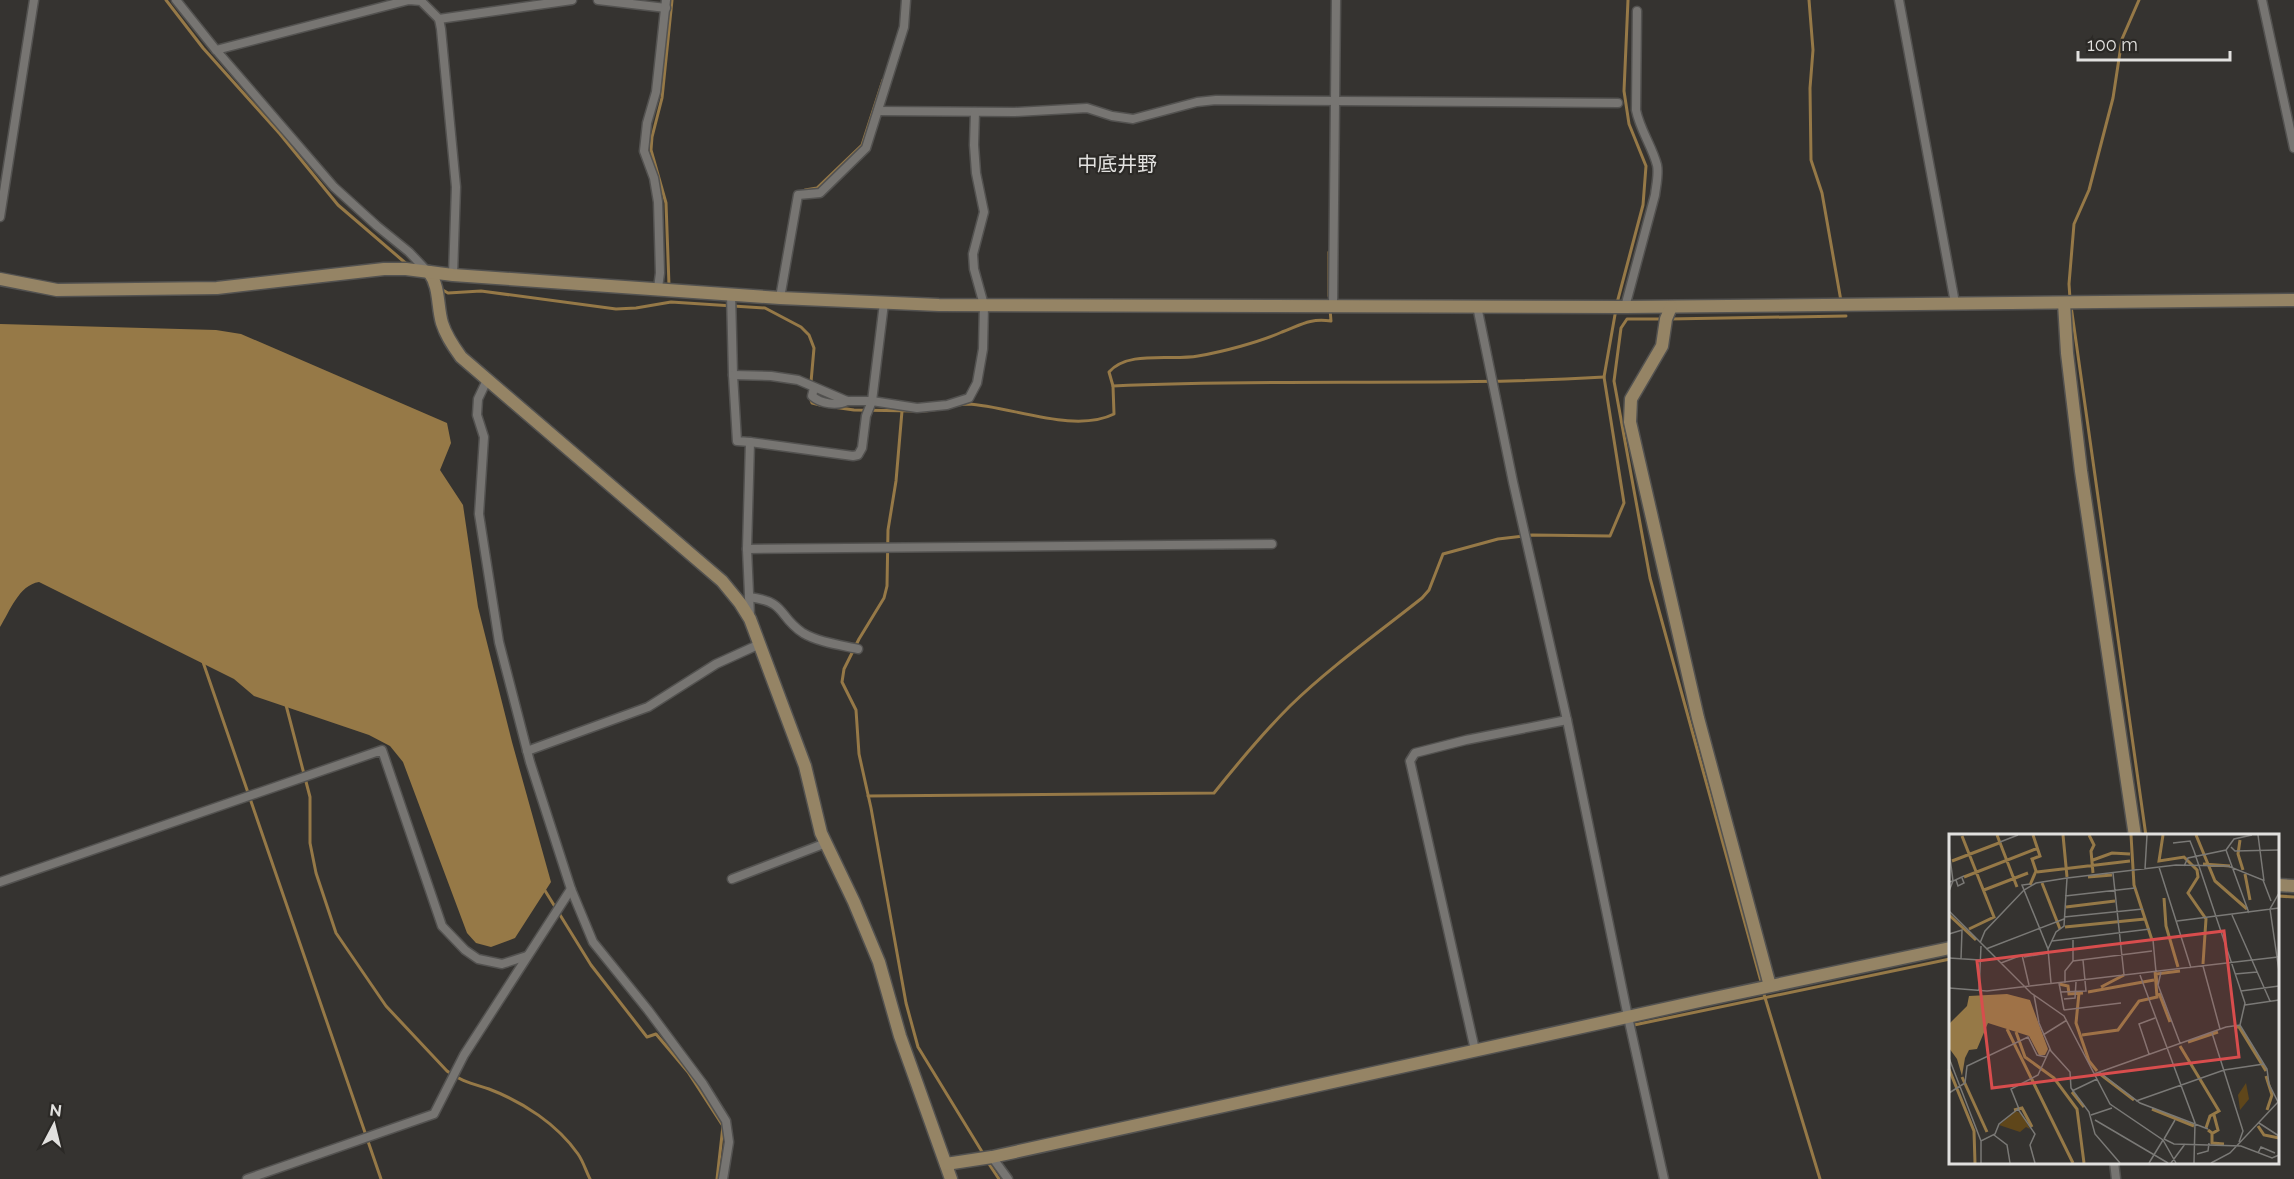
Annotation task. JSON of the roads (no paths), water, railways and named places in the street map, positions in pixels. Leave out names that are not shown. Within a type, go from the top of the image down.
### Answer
[{"type":"street","points":[[0,217],[34,0]]},
{"type":"street","points":[[176,0],[334,187],[429,272],[436,282],[442,323],[449,341],[461,357],[722,581],[740,603],[750,619],[760,644],[805,766],[821,832],[855,902],[879,962],[900,1036],[951,1179]]},
{"type":"street","points":[[216,50],[410,0],[420,2],[439,19],[444,49],[456,187],[453,275]]},
{"type":"street","points":[[439,19],[572,0]]},
{"type":"street","points":[[598,0],[666,4],[656,92],[647,123],[644,151],[654,178],[658,202],[660,273],[658,288]]},
{"type":"street","points":[[780,298],[798,195],[820,193],[866,148],[904,27],[906,0]]},
{"type":"street","points":[[1333,306],[1336,0]]},
{"type":"street","points":[[1899,0],[1955,303]]},
{"type":"street","points":[[2262,0],[2294,148]]},
{"type":"street","points":[[1625,307],[1655,195],[1657,176],[1657,166],[1635,110],[1637,11]]},
{"type":"street","points":[[878,111],[975,112],[1087,108],[1112,116],[1133,119],[1197,102],[1216,100],[1618,103]]},
{"type":"street","points":[[733,375],[771,376],[798,380],[848,401],[917,408],[947,405],[969,398],[977,383],[983,349],[984,305],[974,269],[973,254],[984,212],[975,164],[975,112]]},
{"type":"street","points":[[0,279],[57,290],[217,288],[384,269],[406,269],[453,275],[780,298],[984,305],[1671,307],[2294,300]]},
{"type":"street","points":[[731,294],[737,441],[853,456],[858,454],[862,448],[866,416],[872,402],[884,303]]},
{"type":"street","points":[[2064,303],[2067,353],[2081,471],[2135,834]]},
{"type":"street","points":[[1477,306],[1664,1179]]},
{"type":"street","points":[[1671,307],[1666,319],[1662,346],[1631,399],[1630,422],[1698,718],[1770,986]]},
{"type":"street","points":[[487,380],[478,399],[477,415],[484,437],[480,522],[499,642],[527,751],[571,889],[593,942],[648,1010],[703,1084],[726,1121],[729,1142],[723,1179]]},
{"type":"street","points":[[750,442],[747,549],[750,619]]},
{"type":"street","points":[[747,549],[1272,544]]},
{"type":"street","points":[[749,597],[772,602],[801,632],[858,649]]},
{"type":"street","points":[[527,751],[648,707],[716,664],[760,644]]},
{"type":"street","points":[[1475,1050],[1410,761],[1415,753],[1466,740],[1567,720]]},
{"type":"street","points":[[0,882],[382,750],[442,926],[465,950],[478,959],[502,964],[527,956]]},
{"type":"street","points":[[732,879],[826,843]]},
{"type":"street","points":[[247,1179],[434,1114],[464,1055],[571,889]]},
{"type":"street","points":[[946,1164],[992,1157],[1949,948]]},
{"type":"street","points":[[992,1157],[1008,1179]]},
{"type":"street","points":[[2114,1164],[2116,1179]]},
{"type":"waterway","points":[[166,0],[203,48],[280,134],[338,205],[409,266]]},
{"type":"waterway","points":[[669,285],[666,203],[651,150],[662,98],[672,0]]},
{"type":"waterway","points":[[1617,303],[1643,205],[1646,166],[1629,124],[1624,91],[1628,0]]},
{"type":"waterway","points":[[1809,0],[1813,50],[1810,88],[1811,160],[1822,193],[1841,301]]},
{"type":"waterway","points":[[2070,299],[2074,224],[2089,190],[2113,98],[2122,39],[2139,0]]},
{"type":"waterway","points":[[805,190],[817,188],[862,145],[883,80]]},
{"type":"waterway","points":[[1329,252],[1329,296]]},
{"type":"waterway","points":[[441,289],[448,293],[481,291],[616,309],[671,302],[765,308],[801,327],[809,335],[814,348],[811,382]]},
{"type":"waterway","points":[[2071,306],[2146,834]]},
{"type":"waterway","points":[[1113,386],[1109,372],[1117,365],[1127,361],[1198,356],[1229,349],[1305,323],[1317,320],[1331,321],[1330,309]]},
{"type":"waterway","points":[[868,796],[1214,793],[1290,706],[1338,664],[1422,598],[1429,590],[1443,554],[1498,539],[1532,535],[1610,536],[1624,503],[1604,377],[1616,309]]},
{"type":"waterway","points":[[1669,319],[1846,316]]},
{"type":"waterway","points":[[1663,319],[1627,319],[1621,328],[1614,381],[1650,578],[1762,985]]},
{"type":"waterway","points":[[922,411],[968,404],[1061,420],[1080,421],[1114,414],[1113,386],[1481,382],[1604,377]]},
{"type":"waterway","points":[[810,398],[812,403],[820,405]]},
{"type":"waterway","points":[[833,407],[854,410],[916,411]]},
{"type":"waterway","points":[[902,411],[896,481],[888,530],[887,586],[884,598],[844,669],[842,682],[856,710],[859,754],[906,1003],[918,1047],[984,1155]]},
{"type":"waterway","points":[[203,662],[381,1179]]},
{"type":"waterway","points":[[286,705],[310,797],[310,843],[316,873],[336,933],[386,1006],[447,1071],[462,1080],[502,1094],[527,1107],[550,1124],[570,1143],[580,1157],[590,1179]]},
{"type":"waterway","points":[[544,889],[591,965],[647,1037],[656,1034],[688,1072],[723,1126],[717,1179]]},
{"type":"waterway","points":[[2279,896],[2294,897]]},
{"type":"waterway","points":[[1634,1025],[1949,959]]},
{"type":"waterway","points":[[1763,991],[1820,1179]]},
{"type":"waterway","points":[[987,1161],[999,1179]]},
{"type":"district","name":"中底井野","points":[[1117,164]]}]
